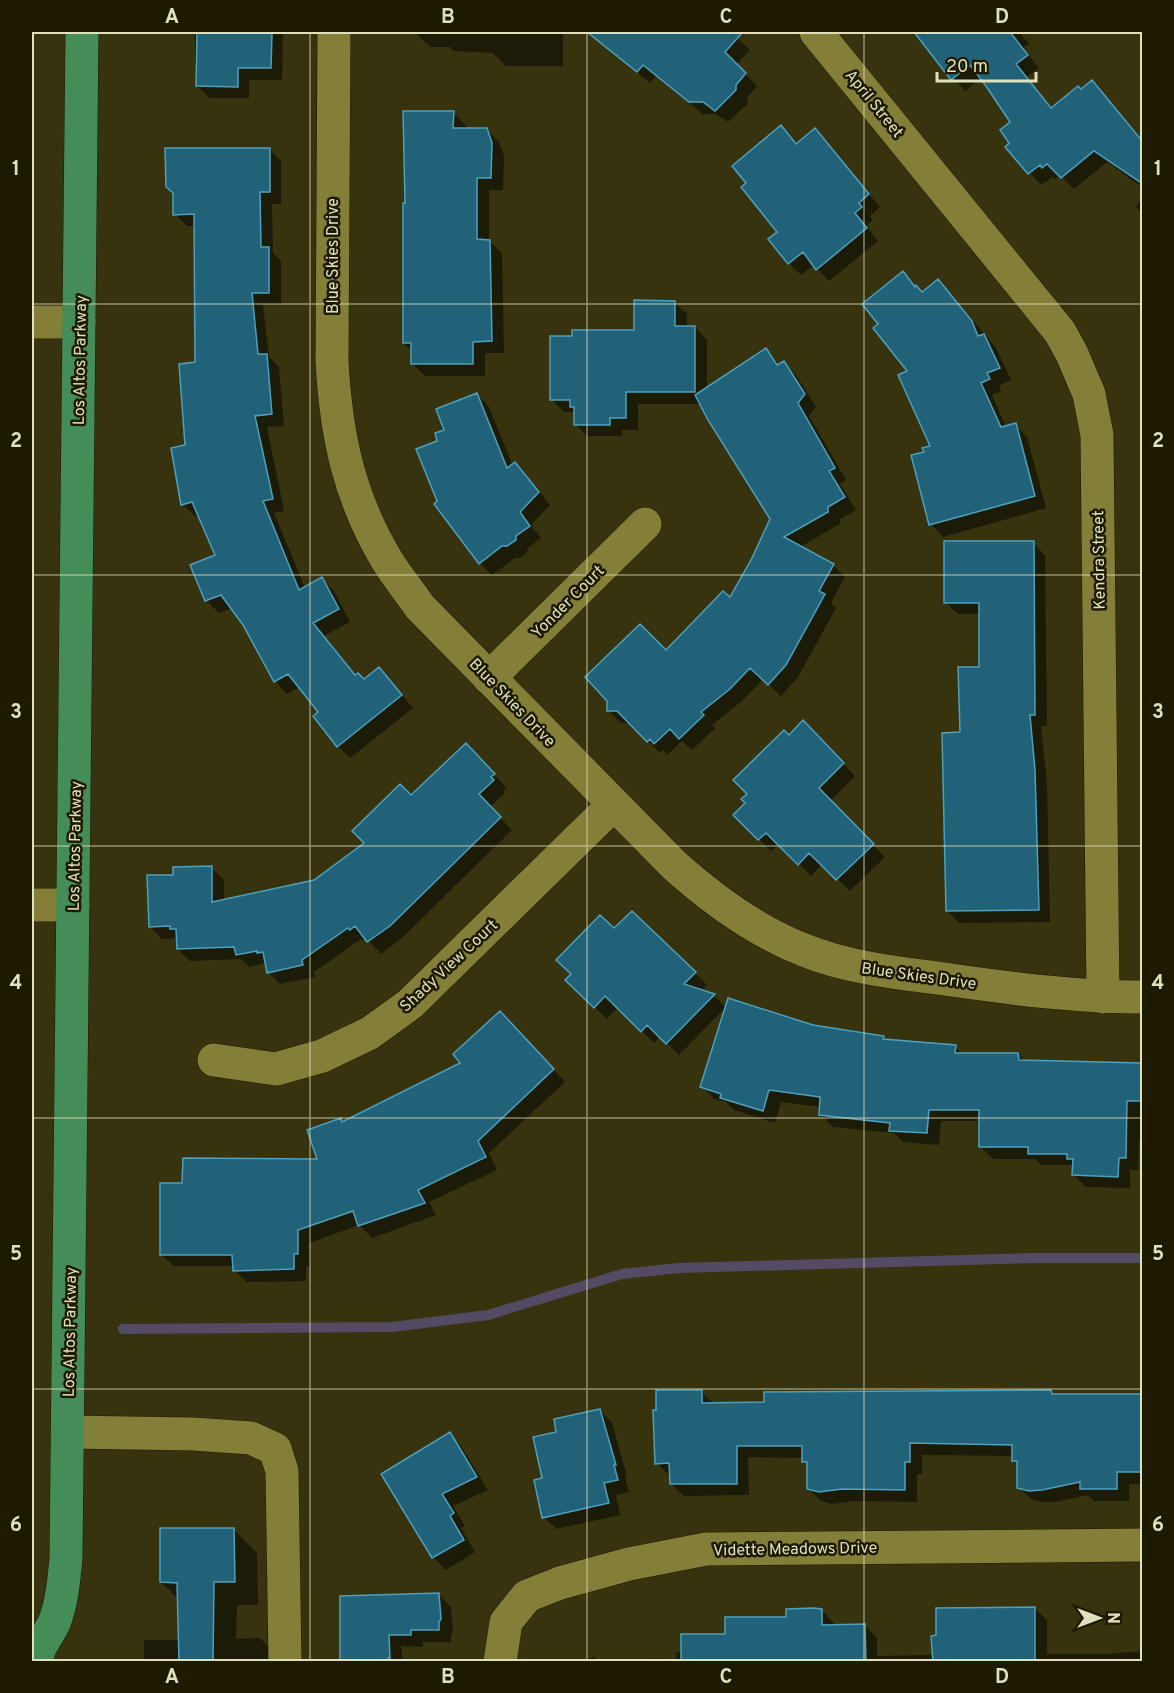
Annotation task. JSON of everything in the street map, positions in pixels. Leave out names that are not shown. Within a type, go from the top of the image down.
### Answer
[{"type":"main road","name":"Los Altos Parkway","points":[[35,1654],[54,1622],[63,1590],[66,1558],[82,32]]},
{"type":"street","name":"Blue Skies Drive","points":[[334,32],[332,361],[334,409],[345,465],[362,513],[388,562],[420,607],[674,865],[710,897],[755,927],[803,950],[863,968],[1032,991],[1103,997],[1143,997]]},
{"type":"street","name":"April Street","points":[[816,32],[933,175]]},
{"type":"street","name":"Kendra Street","points":[[933,175],[1060,332],[1089,394],[1097,435],[1103,997]]},
{"type":"street","points":[[32,322],[79,322]]},
{"type":"street","name":"Yonder Court","points":[[489,678],[645,524]]},
{"type":"street","name":"Shady View Court","points":[[214,1060],[276,1069],[322,1056],[370,1033],[410,1004],[614,804]]},
{"type":"street","points":[[32,905],[73,905]]},
{"type":"street","points":[[68,1432],[193,1434],[250,1438],[275,1449],[282,1471],[285,1662]]},
{"type":"street","name":"Vidette Meadows Drive","points":[[500,1662],[506,1622],[527,1596],[560,1583],[629,1564],[706,1549],[1143,1545]]},
{"type":"building","points":[[197,32],[272,33],[271,68],[238,68],[238,87],[196,86]]},
{"type":"building","points":[[587,32],[743,32],[725,52],[746,73],[736,85],[736,90],[715,111],[703,102],[689,102],[643,65],[637,72]]},
{"type":"building","points":[[914,32],[1010,32],[1028,55],[1016,64],[1051,108],[1078,86],[1081,89],[1092,80],[1143,142],[1143,184],[1094,151],[1061,178],[1047,164],[1042,168],[1040,165],[1028,174],[1005,147],[1009,143],[1000,130],[1010,122],[970,65],[951,80]]},
{"type":"building","points":[[403,111],[454,111],[453,128],[487,128],[492,143],[491,178],[477,178],[477,239],[490,240],[492,341],[473,342],[473,364],[411,364],[411,343],[403,343],[403,203],[405,203]]},
{"type":"building","points":[[781,125],[796,144],[815,128],[869,194],[859,203],[862,207],[855,213],[867,228],[816,270],[803,252],[788,264],[768,239],[777,232],[741,187],[746,183],[732,166]]},
{"type":"building","points":[[165,148],[270,148],[270,192],[260,192],[261,247],[269,247],[269,293],[252,293],[258,354],[267,354],[272,414],[255,416],[273,499],[263,501],[299,590],[322,577],[339,609],[313,623],[355,675],[358,673],[364,679],[379,667],[402,695],[337,747],[313,716],[318,712],[288,674],[274,682],[243,625],[221,595],[205,601],[190,565],[215,555],[192,502],[181,505],[171,448],[185,445],[179,364],[195,362],[194,214],[173,215],[173,193],[166,187]]},
{"type":"building","points":[[903,271],[915,287],[916,285],[922,292],[938,279],[972,321],[978,336],[984,334],[1000,368],[987,373],[990,379],[981,383],[1001,427],[1016,423],[1035,496],[929,525],[911,455],[924,452],[922,448],[930,446],[898,375],[907,371],[873,328],[878,324],[862,304]]},
{"type":"building","points":[[634,300],[675,301],[675,326],[695,326],[695,392],[626,392],[626,418],[610,418],[610,425],[574,425],[574,407],[570,407],[570,400],[550,400],[550,336],[572,336],[572,330],[634,330]]},
{"type":"building","points":[[766,348],[777,365],[784,361],[805,394],[798,403],[835,468],[829,471],[845,497],[828,507],[828,512],[784,537],[834,564],[819,591],[825,594],[786,665],[768,685],[750,668],[730,689],[701,712],[704,715],[679,739],[670,729],[654,744],[650,739],[647,742],[617,711],[607,711],[607,701],[585,677],[640,624],[666,650],[723,591],[730,597],[752,558],[770,519],[708,420],[695,395]]},
{"type":"building","points":[[477,393],[507,468],[515,462],[539,492],[520,512],[530,526],[516,536],[516,540],[507,546],[502,546],[479,564],[434,504],[437,501],[416,449],[437,441],[435,433],[444,430],[436,409]]},
{"type":"building","points":[[944,541],[1034,541],[1035,715],[1030,715],[1035,770],[1039,910],[946,911],[942,733],[960,732],[958,667],[979,667],[979,603],[944,603]]},
{"type":"building","points":[[803,720],[844,763],[819,788],[874,844],[836,880],[809,853],[798,865],[766,833],[758,840],[733,815],[745,803],[741,799],[747,794],[733,780],[784,730],[789,735]]},
{"type":"building","points":[[466,743],[495,774],[491,777],[494,780],[479,794],[501,817],[390,926],[367,942],[355,926],[350,930],[348,928],[302,960],[303,965],[267,973],[263,952],[236,955],[234,947],[177,949],[176,929],[170,929],[170,926],[149,927],[147,875],[173,875],[173,867],[212,866],[212,902],[314,880],[364,843],[352,831],[400,784],[411,795]]},
{"type":"building","points":[[632,911],[696,972],[684,984],[715,994],[666,1044],[647,1025],[641,1032],[605,996],[594,1008],[565,980],[571,974],[556,960],[600,915],[614,928]]},
{"type":"building","points":[[728,998],[813,1025],[884,1036],[883,1039],[956,1045],[955,1053],[1018,1053],[1019,1060],[1142,1063],[1141,1101],[1127,1101],[1126,1158],[1119,1158],[1118,1177],[1072,1175],[1073,1159],[1067,1159],[1067,1154],[1028,1154],[1028,1147],[979,1147],[979,1110],[929,1110],[927,1133],[889,1131],[890,1123],[819,1115],[820,1097],[769,1090],[763,1111],[720,1098],[721,1094],[700,1087]]},
{"type":"building","points":[[500,1011],[554,1069],[478,1141],[486,1157],[418,1190],[425,1203],[358,1226],[353,1211],[298,1230],[298,1254],[294,1254],[294,1269],[233,1271],[232,1255],[160,1255],[160,1183],[182,1183],[183,1158],[317,1159],[307,1130],[341,1118],[342,1122],[460,1063],[453,1054]]},
{"type":"building","points":[[656,1390],[702,1390],[702,1403],[764,1402],[764,1392],[1051,1390],[1052,1394],[1143,1394],[1143,1472],[1117,1472],[1117,1489],[1080,1489],[1080,1482],[1029,1491],[1017,1488],[1017,1461],[1012,1461],[1012,1445],[910,1443],[910,1462],[905,1462],[905,1490],[842,1489],[819,1492],[807,1489],[807,1462],[802,1462],[802,1446],[737,1446],[737,1484],[670,1484],[669,1463],[655,1464],[653,1410],[656,1410]]},
{"type":"building","points":[[600,1409],[618,1480],[604,1483],[609,1503],[542,1518],[534,1480],[542,1478],[533,1437],[556,1432],[554,1419]]},
{"type":"building","points":[[450,1432],[477,1477],[442,1494],[454,1513],[450,1516],[464,1540],[432,1558],[381,1474]]},
{"type":"building","points":[[160,1528],[234,1528],[235,1582],[214,1582],[213,1662],[179,1662],[177,1583],[160,1582]]},
{"type":"building","points":[[439,1593],[441,1619],[439,1630],[411,1630],[411,1635],[389,1635],[390,1658],[388,1662],[340,1662],[340,1596]]},
{"type":"building","points":[[1035,1607],[1035,1662],[933,1662],[931,1636],[936,1635],[936,1608]]},
{"type":"building","points":[[786,1609],[822,1609],[822,1625],[865,1624],[866,1662],[681,1662],[681,1634],[725,1634],[725,1617],[786,1617]]},
{"type":"waterway","points":[[123,1329],[392,1327],[488,1315],[622,1274],[679,1268],[1032,1258],[1142,1258]]}]
